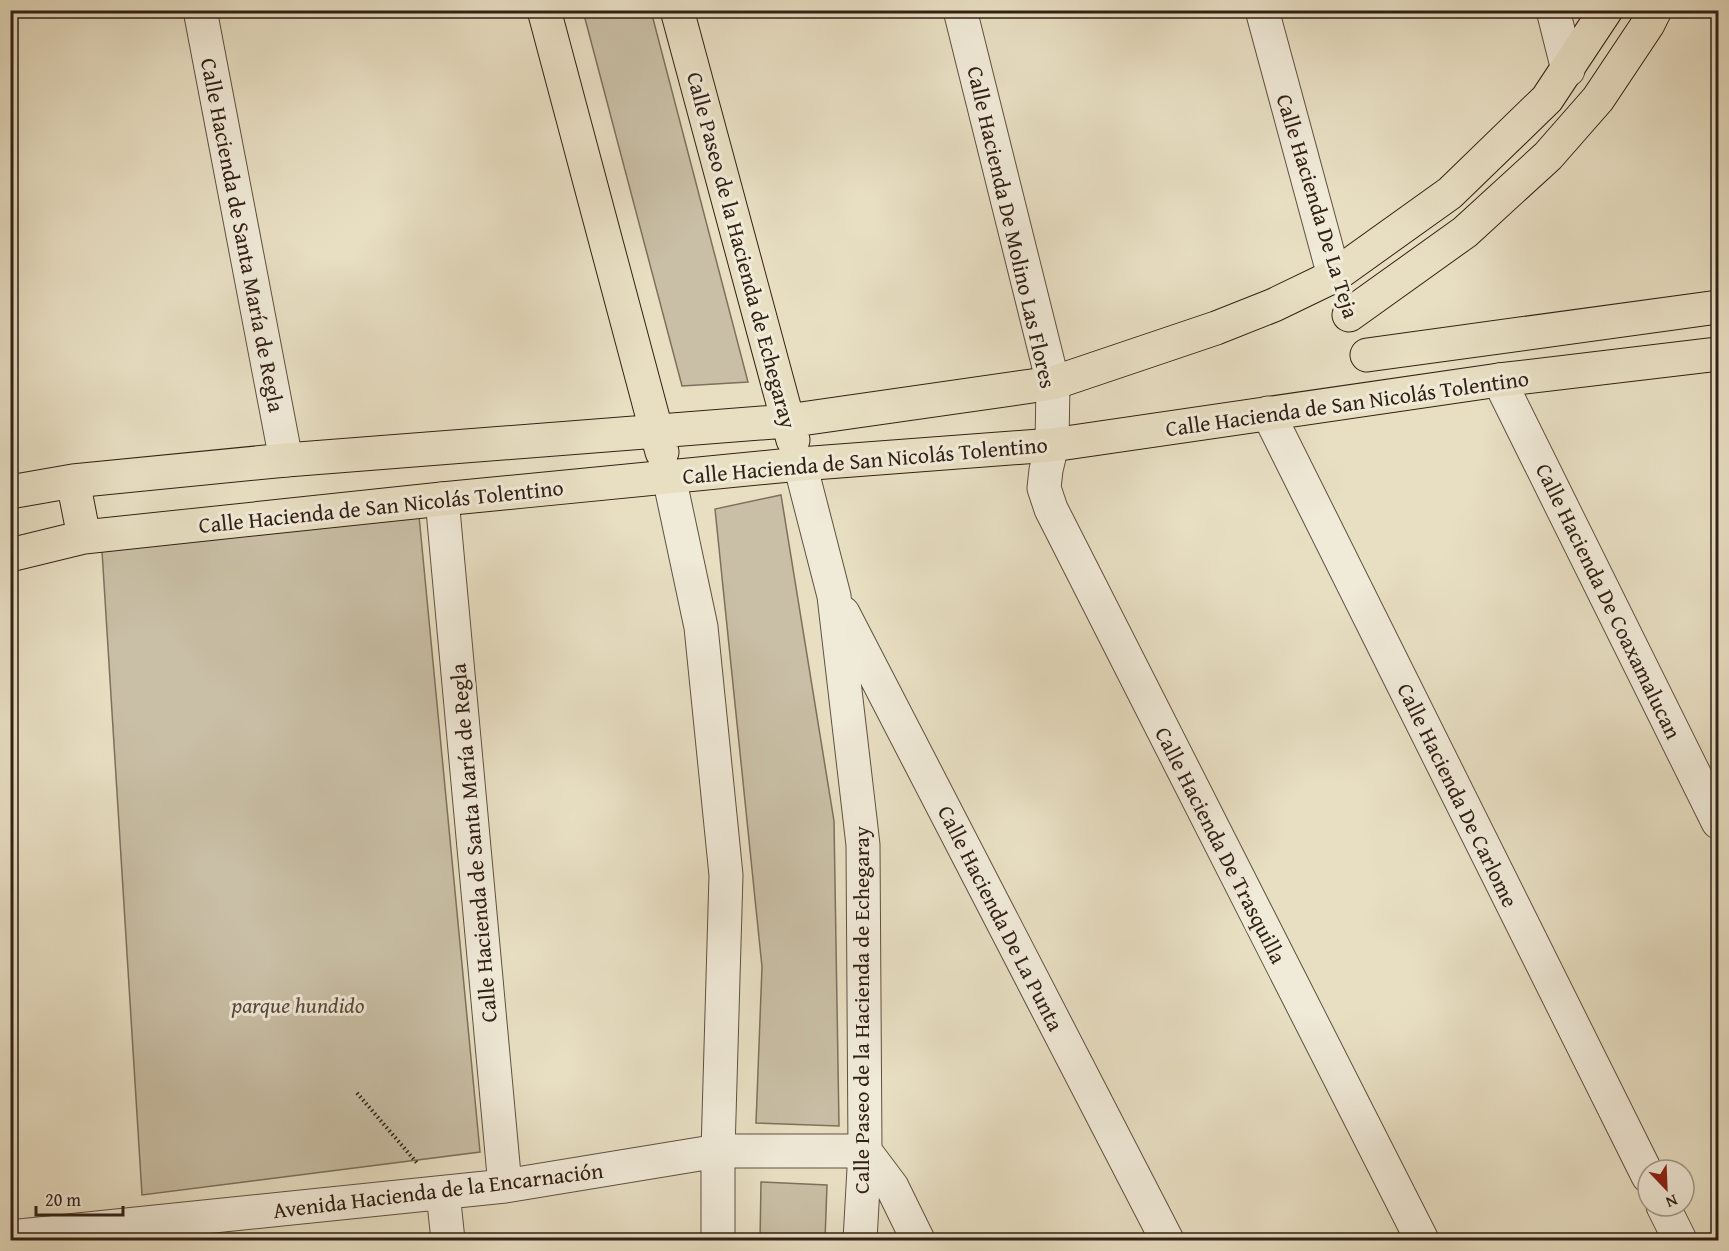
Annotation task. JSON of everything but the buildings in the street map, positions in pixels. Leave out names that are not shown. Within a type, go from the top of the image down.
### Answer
[{"type":"main road","points":[[544,10],[669,477]]},
{"type":"main road","name":"Calle Paseo de la Hacienda de Echegaray","points":[[677,10],[787,421],[801,464]]},
{"type":"main road","name":"Calle Hacienda de San Nicolás Tolentino","points":[[10,492],[73,481],[286,460],[787,421],[1053,383],[1226,325],[1275,306],[1334,276],[1450,193],[1547,99],[1606,10]]},
{"type":"main road","points":[[1349,315],[1465,232],[1548,156],[1598,99],[1655,10]]},
{"type":"main road","name":"Calle Hacienda De La Teja","points":[[1334,276],[1386,397]]},
{"type":"main road","name":"Calle Hacienda de San Nicolás Tolentino","points":[[1367,355],[1719,307]]},
{"type":"main road","name":"Calle Hacienda de San Nicolás Tolentino","points":[[10,555],[84,537],[442,499],[801,464],[1053,445],[1499,380],[1719,354]]},
{"type":"main road","points":[[73,481],[84,537]]},
{"type":"street","name":"Calle Hacienda de Santa María de Regla","points":[[200,10],[286,460]]},
{"type":"street","name":"Calle Hacienda De Molino Las Flores","points":[[960,10],[1053,383],[1053,445]]},
{"type":"street","name":"Calle Hacienda De La Teja","points":[[1262,10],[1334,276]]},
{"type":"street","points":[[1552,10],[1568,70]]},
{"type":"street","name":"Calle Hacienda De Coaxamalucan","points":[[1499,380],[1719,822]]},
{"type":"street","name":"Calle Hacienda De Carlome","points":[[1268,413],[1639,1158]]},
{"type":"street","name":"Calle Hacienda De Trasquilla","points":[[1053,445],[1044,488],[1051,509],[1422,1240]]},
{"type":"street","name":"Calle Paseo de la Hacienda de Echegaray","points":[[801,464],[834,596],[863,845],[865,1151],[860,1240]]},
{"type":"street","points":[[669,477],[701,627],[726,875],[718,1151],[718,1240]]},
{"type":"street","name":"Calle Hacienda de Santa María de Regla","points":[[442,499],[505,1186]]},
{"type":"street","name":"Calle Hacienda De La Punta","points":[[834,596],[1167,1240]]},
{"type":"street","name":"Avenida Hacienda de la Encarnación","points":[[10,1237],[214,1229],[443,1193],[505,1186],[718,1151],[865,1151]]},
{"type":"street","points":[[865,1151],[892,1187],[918,1240]]},
{"type":"street","points":[[443,1193],[448,1240]]},
{"type":"street","points":[[1669,1218],[1680,1240]]},
{"type":"path","points":[[357,1093],[443,1193]]},
{"type":"green space","points":[[583,11],[651,11],[748,382],[682,386]]},
{"type":"green space","points":[[781,495],[834,821],[839,1126],[756,1123],[762,967],[715,509]]},
{"type":"green space","name":"parque hundido","points":[[419,516],[480,1152],[142,1195],[102,551]]},
{"type":"green space","points":[[761,1182],[827,1185],[825,1240],[760,1240]]}]
